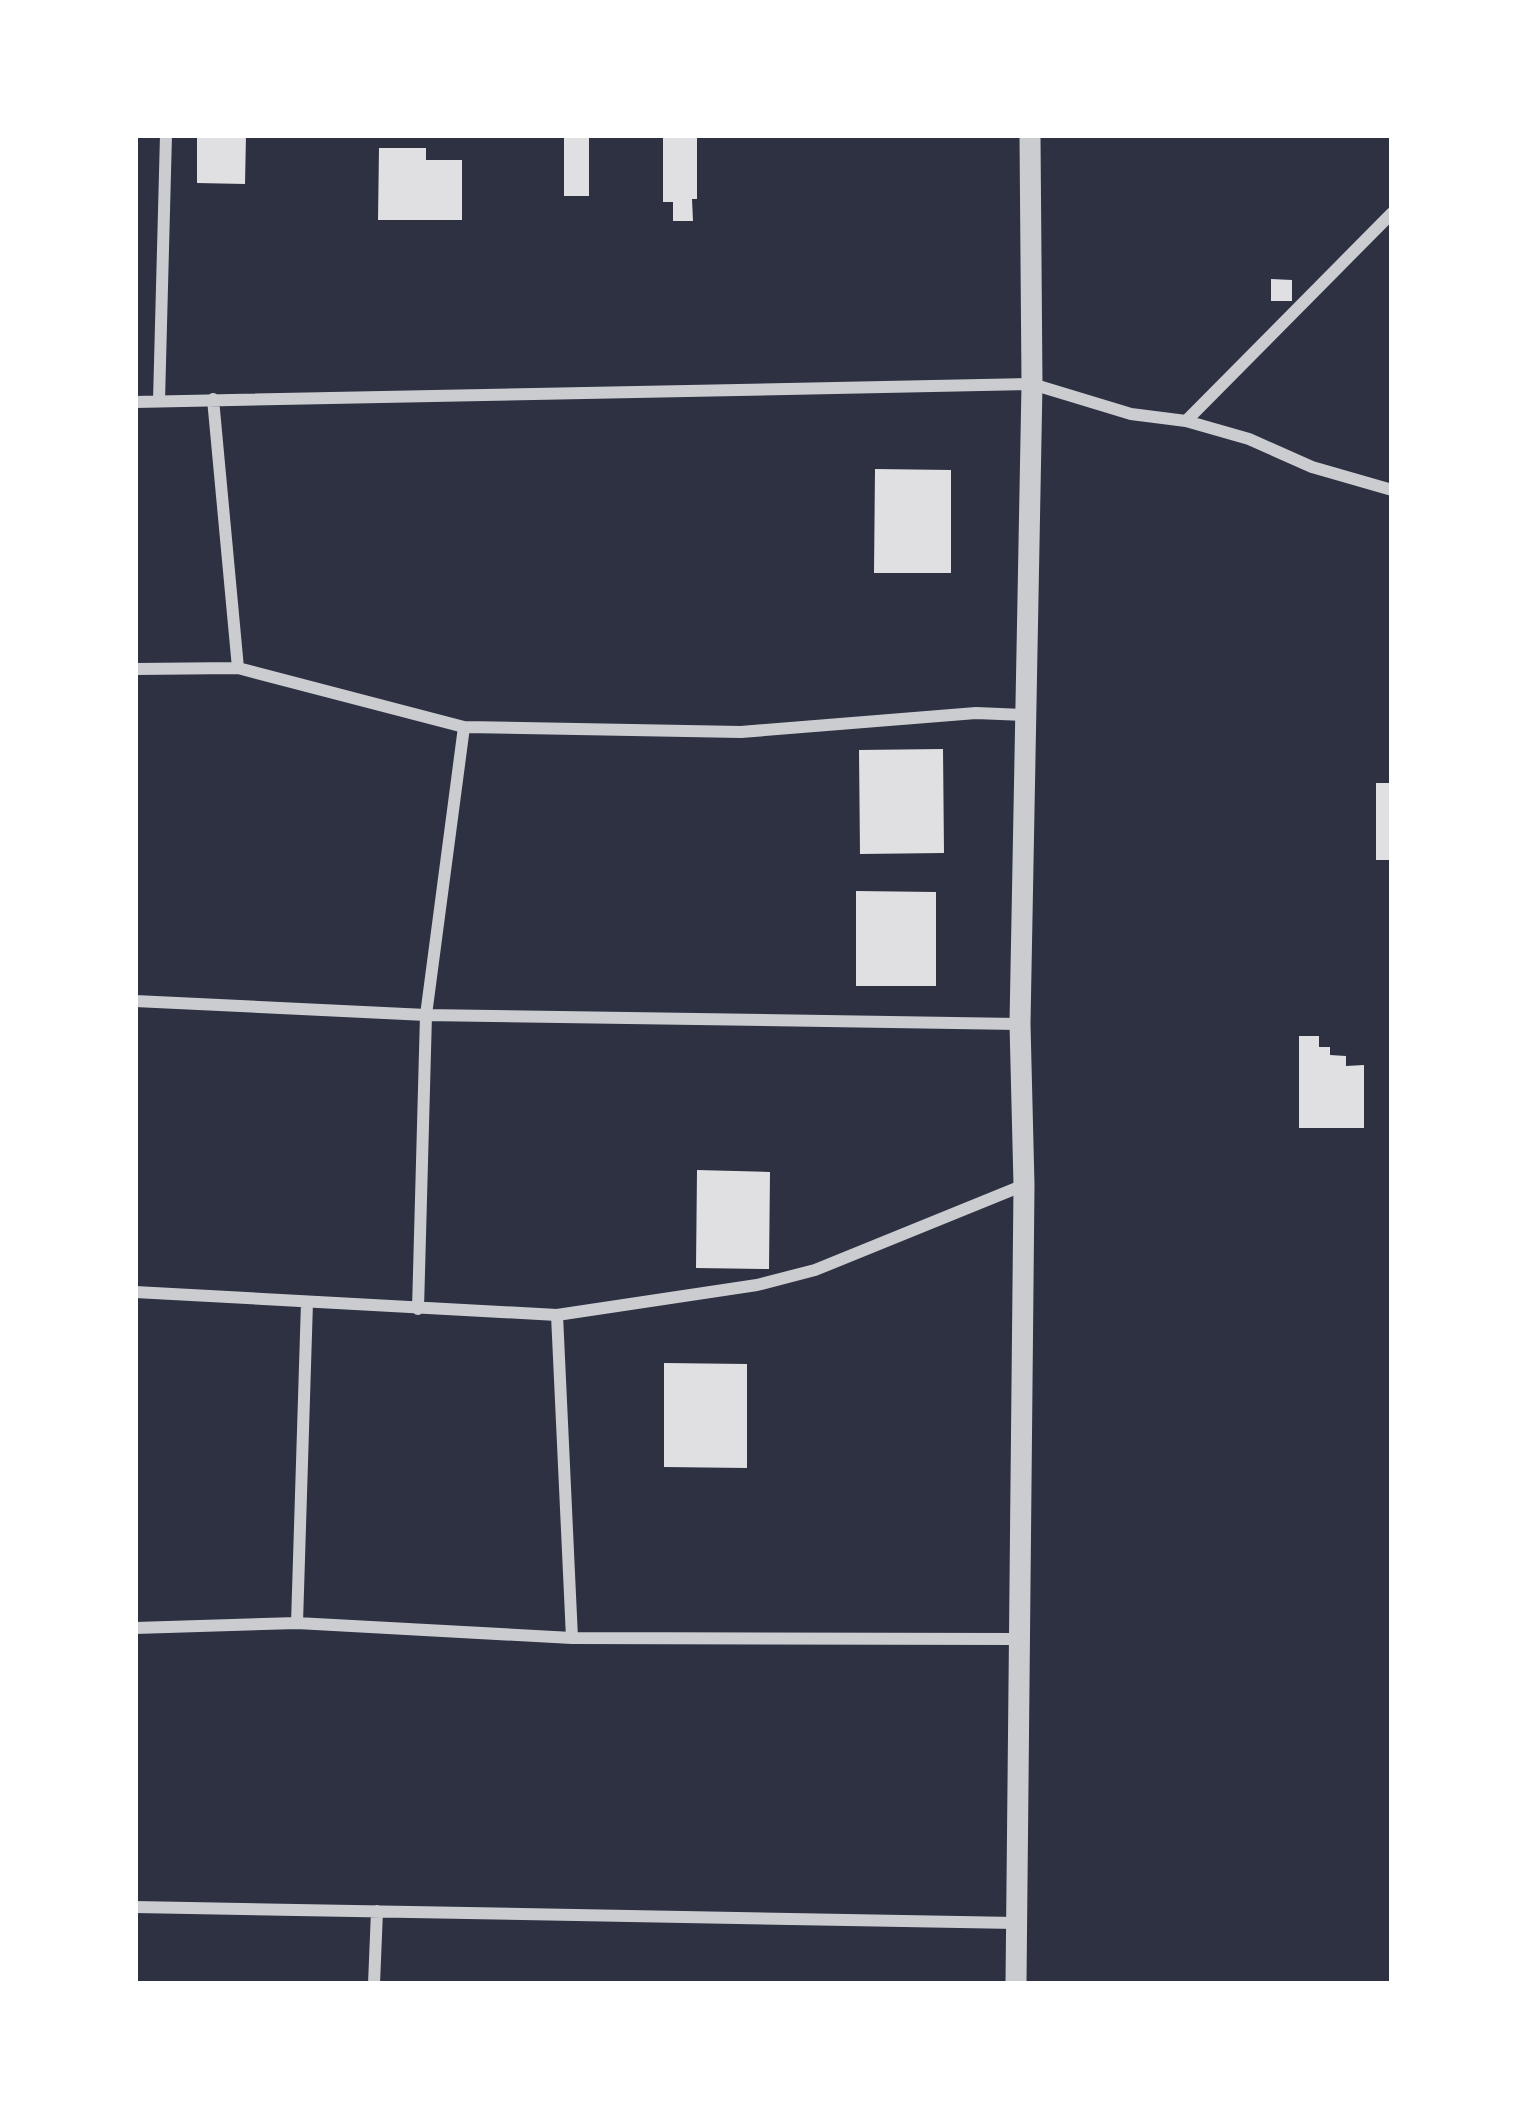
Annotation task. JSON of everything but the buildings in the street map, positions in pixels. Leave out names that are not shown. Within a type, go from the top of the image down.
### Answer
[{"type":"street","points":[[159,400],[166,135]]},
{"type":"street","points":[[1016,1984],[1024,1185],[1020,1024],[1032,384],[1030,135]]},
{"type":"street","points":[[1186,421],[1392,213]]},
{"type":"street","points":[[135,402],[1032,384],[1131,414],[1186,421],[1249,439],[1312,466],[1392,490]]},
{"type":"street","points":[[213,399],[238,668]]},
{"type":"street","points":[[135,669],[238,668],[464,727],[741,732],[976,713],[1026,715]]},
{"type":"street","points":[[418,1309],[426,1015],[464,727]]},
{"type":"street","points":[[135,1001],[426,1015],[1020,1024]]},
{"type":"street","points":[[135,1292],[557,1315],[757,1285],[815,1270],[1024,1185]]},
{"type":"street","points":[[297,1623],[307,1302]]},
{"type":"street","points":[[557,1315],[572,1638]]},
{"type":"street","points":[[135,1628],[297,1623],[572,1638],[1018,1639]]},
{"type":"street","points":[[135,1907],[1016,1923]]},
{"type":"street","points":[[374,1984],[377,1911]]}]
